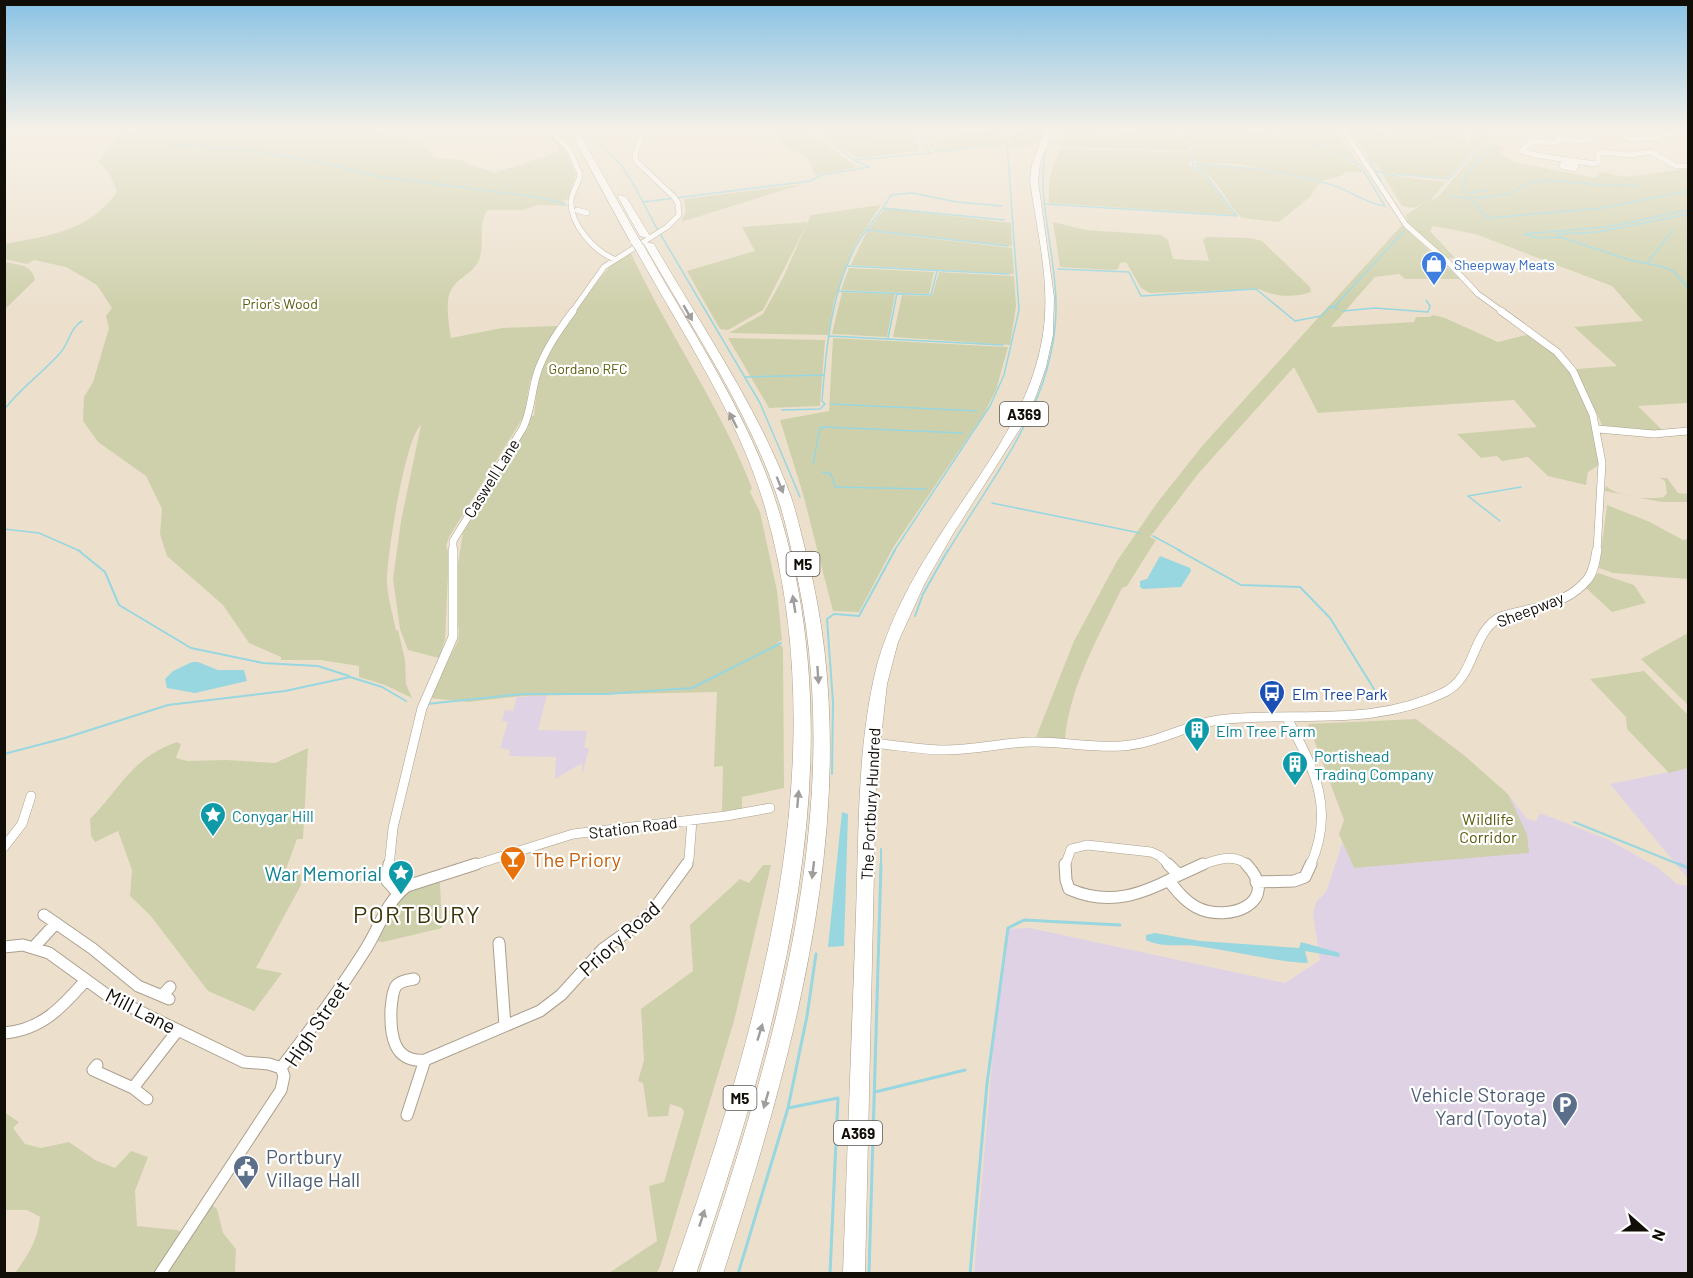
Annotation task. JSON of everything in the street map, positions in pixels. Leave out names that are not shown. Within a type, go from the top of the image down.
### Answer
[{"type":"highway","name":"M5","points":[[609,189],[730,386],[765,452],[781,488],[801,552],[813,613],[821,714],[820,762],[814,861],[796,981],[752,1149],[711,1274]]},
{"type":"highway","name":"M5","points":[[615,189],[761,479],[788,569],[798,635],[801,676],[802,761],[793,861],[784,919],[764,1020],[684,1274]]},
{"type":"main road","name":"The Portbury Hundred","points":[[854,1274],[868,782],[884,669],[899,626],[932,558],[1015,432],[1034,393],[1049,333],[1050,298],[1035,189]]},
{"type":"street","points":[[575,189],[571,199],[589,240],[603,254],[614,259]]},
{"type":"street","name":"Caswell Lane","points":[[397,892],[387,881],[393,828],[403,782],[422,708],[453,637],[453,541],[514,438],[523,428],[536,388],[536,376],[553,340],[604,267],[667,227],[679,215],[678,203],[665,189]]},
{"type":"street","name":"Sheepway","points":[[872,743],[941,750],[1031,742],[1121,746],[1152,741],[1208,722],[1227,719],[1376,714],[1447,691],[1463,678],[1485,632],[1495,620],[1546,606],[1566,597],[1587,580],[1594,569],[1597,550],[1602,463],[1598,429],[1582,388],[1567,362],[1548,345],[1478,294],[1448,262],[1406,225],[1382,189]]},
{"type":"street","points":[[576,212],[586,212]]},
{"type":"street","points":[[1598,429],[1651,436],[1666,436],[1689,431]]},
{"type":"street","points":[[1256,882],[1293,881],[1305,877],[1321,837],[1324,819],[1323,802],[1316,776],[1287,718]]},
{"type":"street","points":[[4,847],[22,824],[31,796]]},
{"type":"street","name":"Station Road","points":[[397,892],[407,886],[573,834],[770,808]]},
{"type":"street","name":"Priory Road","points":[[425,1060],[505,1026],[551,1003],[596,956],[636,926],[661,902],[689,859],[692,820]]},
{"type":"street","points":[[1169,881],[1182,896],[1200,909],[1235,912],[1248,909],[1256,900],[1256,882],[1245,861],[1228,856],[1180,876],[1169,881],[1148,892],[1132,896],[1078,893],[1067,886],[1066,858],[1071,849],[1087,845],[1151,852],[1160,856],[1180,876]]},
{"type":"street","name":"High Street","points":[[159,1274],[281,1090],[285,1073],[281,1068],[335,996],[370,941],[397,892]]},
{"type":"street","points":[[44,915],[93,949],[138,986],[166,998],[171,987]]},
{"type":"street","points":[[34,947],[56,923]]},
{"type":"street","points":[[499,943],[505,1026]]},
{"type":"street","name":"Mill Lane","points":[[4,947],[34,947],[49,953],[107,995],[244,1062],[269,1064],[281,1068]]},
{"type":"street","points":[[414,979],[399,983],[392,991],[392,1038],[395,1047],[410,1060],[416,1062],[425,1060]]},
{"type":"street","points":[[4,1033],[28,1030],[45,1022],[87,980]]},
{"type":"street","points":[[133,1088],[178,1030]]},
{"type":"street","points":[[407,1115],[425,1060]]},
{"type":"street","points":[[97,1065],[93,1070],[133,1088],[147,1099]]},
{"type":"shaded area","points":[[547,695],[538,730],[587,731],[584,748],[589,748],[582,776],[582,763],[555,779],[556,757],[509,756],[510,750],[500,748],[508,722],[502,721],[505,710],[513,711],[517,697]]},
{"type":"shaded area","points":[[1688,768],[1688,879],[1610,784]]},
{"type":"shaded area","points":[[1508,794],[1527,819],[1536,821],[1540,813],[1607,839],[1657,867],[1677,884],[1688,886],[1688,1273],[974,1274],[995,1028],[1007,948],[1004,947],[1007,929],[1030,928],[1285,983],[1320,960],[1313,914],[1316,902],[1326,892],[1347,829]]},
{"type":"green space","name":"Prior's Wood","points":[[116,189],[571,189],[568,199],[563,201],[568,206],[538,205],[523,210],[488,210],[483,222],[480,258],[470,272],[454,285],[449,295],[451,338],[502,328],[557,326],[530,381],[524,416],[449,537],[446,546],[449,553],[445,640],[439,658],[408,650],[400,629],[393,579],[401,521],[421,425],[415,434],[398,498],[387,580],[396,631],[398,630],[405,660],[406,684],[412,698],[385,685],[359,677],[359,666],[320,660],[281,660],[281,657],[249,643],[223,605],[167,556],[160,534],[162,509],[146,476],[98,442],[83,421],[84,397],[93,382],[109,328],[106,316],[112,308],[97,285],[66,267],[34,260],[27,264],[5,259],[4,244],[67,230],[94,215],[117,192]]},
{"type":"green space","points":[[766,189],[788,189],[681,222],[686,212],[684,199]]},
{"type":"green space","points":[[1049,189],[1215,189],[1235,215],[1049,203]]},
{"type":"green space","points":[[1220,189],[1316,189],[1310,197],[1279,222],[1242,218]]},
{"type":"green space","points":[[1391,189],[1440,189],[1430,201],[1437,198],[1445,189],[1688,189],[1688,403],[1638,406],[1666,434],[1602,425],[1576,369],[1617,366],[1574,327],[1643,321],[1612,286],[1475,234],[1433,226],[1430,231],[1455,258],[1445,258],[1408,224],[1406,215],[1427,201],[1414,208],[1402,206]]},
{"type":"green space","points":[[881,205],[855,245],[834,301],[828,335],[729,333],[763,314],[783,278],[811,215]]},
{"type":"green space","points":[[885,208],[1011,223],[1012,246],[868,230]]},
{"type":"green space","points":[[806,222],[763,310],[728,330],[720,329],[687,271],[755,251],[742,227]]},
{"type":"green space","points":[[1053,222],[1086,230],[1161,235],[1168,240],[1173,259],[1209,261],[1203,240],[1206,237],[1250,238],[1262,241],[1310,287],[1311,292],[1291,296],[1271,294],[1259,289],[1150,293],[1141,288],[1126,262],[1120,263],[1118,269],[1112,270],[1060,267]]},
{"type":"green space","points":[[1402,225],[1460,279],[1405,279],[1399,274],[1375,277],[1331,327],[1414,322],[1416,317],[1433,315],[1445,318],[1498,342],[1530,334],[1559,357],[1576,380],[1582,394],[1591,422],[1599,465],[1588,472],[1586,485],[1548,476],[1528,457],[1502,461],[1497,456],[1481,458],[1457,434],[1537,427],[1514,400],[1318,413],[1294,367],[1198,474],[1150,537],[1156,540],[1127,586],[1122,588],[1079,680],[1065,739],[1036,737],[1074,641],[1117,561],[1157,503],[1203,445]]},
{"type":"green space","points":[[867,231],[1012,248],[1014,274],[851,265]]},
{"type":"green space","name":"Gordano RFC","points":[[630,251],[739,457],[752,488],[750,492],[760,512],[777,591],[782,640],[777,643],[783,647],[784,788],[742,797],[742,809],[722,811],[723,766],[714,767],[717,692],[522,696],[468,702],[429,698],[458,641],[459,629],[455,618],[455,582],[463,533],[516,440],[528,428],[531,416],[534,416],[538,379],[548,353],[581,302],[616,261]]},
{"type":"green space","points":[[5,262],[28,268],[35,280],[5,309]]},
{"type":"green space","points":[[849,268],[934,272],[929,294],[841,290]]},
{"type":"green space","points":[[939,272],[1014,276],[1016,306],[1010,345],[893,337],[902,295],[932,296]]},
{"type":"green space","points":[[842,292],[895,294],[887,337],[832,334]]},
{"type":"green space","points":[[728,338],[825,340],[820,406],[769,408]]},
{"type":"green space","points":[[833,338],[1008,347],[996,390],[984,414],[894,546],[859,612],[833,611],[803,494],[780,420],[829,411]]},
{"type":"green space","points":[[1660,478],[1667,478],[1678,493],[1688,494],[1688,502],[1661,502],[1635,497],[1664,497],[1667,493],[1665,481]]},
{"type":"green space","points":[[1606,486],[1611,490],[1625,495],[1605,491]]},
{"type":"green space","points":[[1607,505],[1650,522],[1683,540],[1688,539],[1688,579],[1613,573],[1599,568]]},
{"type":"green space","points":[[1598,573],[1634,585],[1646,603],[1612,612],[1585,587]]},
{"type":"green space","points":[[1688,633],[1688,705],[1641,659]]},
{"type":"green space","points":[[1644,671],[1688,715],[1688,768],[1669,773],[1627,729],[1626,717],[1590,679]]},
{"type":"green space","name":"Wildlife Corridor","points":[[1416,719],[1465,756],[1508,794],[1527,834],[1529,853],[1354,868],[1339,834],[1344,820],[1308,724]]},
{"type":"green space","points":[[177,742],[181,744],[176,758],[187,761],[226,760],[275,763],[308,748],[303,839],[297,839],[286,869],[300,871],[301,885],[256,968],[282,973],[254,1011],[208,991],[150,915],[130,896],[132,870],[118,831],[95,842],[91,836],[90,819],[137,765],[148,756]]},
{"type":"green space","points":[[763,865],[771,865],[734,1021],[661,1264],[657,1273],[609,1273],[657,1241],[649,1186],[664,1182],[684,1112],[682,1108],[670,1104],[668,1116],[648,1117],[643,1083],[638,1081],[644,1060],[641,1009],[693,971],[690,925],[740,879],[749,883]]},
{"type":"green space","points":[[440,882],[442,928],[383,942],[376,941],[398,897],[409,890]]},
{"type":"green space","points":[[4,1112],[19,1122],[13,1128],[25,1144],[41,1148],[69,1142],[95,1160],[115,1168],[131,1151],[148,1157],[135,1191],[137,1226],[181,1232],[155,1273],[15,1273],[32,1247],[40,1217],[27,1210],[5,1210]]},
{"type":"green space","points":[[212,1205],[217,1209],[223,1233],[236,1249],[235,1273],[168,1273]]},
{"type":"water","points":[[1160,556],[1190,568],[1191,571],[1181,587],[1143,589],[1140,587],[1140,581],[1147,579]]},
{"type":"water","points":[[192,662],[218,670],[244,670],[247,681],[195,693],[167,688],[165,679],[173,671]]},
{"type":"water","points":[[842,812],[848,814],[844,946],[828,947]]},
{"type":"water","points":[[1155,933],[1200,941],[1299,948],[1301,942],[1340,953],[1339,957],[1305,951],[1308,963],[1294,962],[1197,946],[1158,944],[1146,940],[1146,935]]},
{"type":"waterway","points":[[473,189],[538,197],[565,204]]},
{"type":"waterway","points":[[636,189],[760,403],[800,497]]},
{"type":"waterway","points":[[643,202],[750,189]]},
{"type":"waterway","points":[[894,551],[990,406],[1004,375],[1019,310],[1010,189]]},
{"type":"waterway","points":[[1043,189],[1044,204]]},
{"type":"waterway","points":[[1044,204],[1237,216],[1216,189]]},
{"type":"waterway","points":[[1342,189],[1370,202],[1385,206],[1374,189]]},
{"type":"waterway","points":[[1475,198],[1510,194],[1519,189]]},
{"type":"waterway","points":[[1469,193],[1488,190]]},
{"type":"waterway","points":[[1451,197],[1469,198],[1488,218],[1602,208],[1688,191]]},
{"type":"waterway","points":[[883,208],[891,195],[912,193],[957,202],[1002,206]]},
{"type":"waterway","points":[[948,551],[1020,435],[1046,373],[1054,340],[1056,305],[1044,204]]},
{"type":"waterway","points":[[866,230],[883,208]]},
{"type":"waterway","points":[[883,208],[1004,220]]},
{"type":"waterway","points":[[1688,210],[1607,227],[1524,234],[1537,238],[1560,237],[1630,260],[1663,267],[1673,271],[1688,288]]},
{"type":"waterway","points":[[1556,234],[1598,232],[1688,214]]},
{"type":"waterway","points":[[782,410],[820,409],[825,404],[822,401],[831,321],[848,262],[866,230]]},
{"type":"waterway","points":[[866,230],[1008,246]]},
{"type":"waterway","points":[[1647,263],[1673,230]]},
{"type":"waterway","points":[[1334,307],[1404,231]]},
{"type":"waterway","points":[[848,266],[1009,274]]},
{"type":"waterway","points":[[1058,269],[1129,272],[1141,296],[1256,289],[1295,321],[1321,316],[1331,306],[1337,309]]},
{"type":"waterway","points":[[897,294],[931,295],[937,271]]},
{"type":"waterway","points":[[839,291],[897,294]]},
{"type":"waterway","points":[[888,338],[897,294]]},
{"type":"waterway","points":[[1343,311],[1375,308],[1428,312],[1430,306],[1426,300]]},
{"type":"waterway","points":[[4,410],[61,352],[75,327],[82,321]]},
{"type":"waterway","points":[[829,336],[1003,345]]},
{"type":"waterway","points":[[746,377],[824,375]]},
{"type":"waterway","points":[[831,404],[977,411]]},
{"type":"waterway","points":[[813,464],[820,428],[824,427],[962,433]]},
{"type":"waterway","points":[[822,472],[831,474],[835,487],[926,489]]},
{"type":"waterway","points":[[1500,521],[1468,496],[1521,487]]},
{"type":"waterway","points":[[992,503],[1140,533]]},
{"type":"waterway","points":[[4,529],[39,533],[78,550]]},
{"type":"waterway","points":[[1153,536],[1181,551]]},
{"type":"waterway","points":[[78,550],[105,572],[119,605],[191,648],[263,663],[318,666],[349,676]]},
{"type":"waterway","points":[[832,774],[833,702],[827,619],[834,614],[859,616],[895,550]]},
{"type":"waterway","points":[[915,616],[923,594],[948,550]]},
{"type":"waterway","points":[[1178,550],[1241,585],[1300,587],[1330,618],[1374,689],[1377,701]]},
{"type":"waterway","points":[[427,704],[523,694],[606,694],[692,688],[781,643]]},
{"type":"waterway","points":[[4,754],[65,738],[168,705],[285,691],[350,677],[382,687],[406,701]]},
{"type":"waterway","points":[[1574,822],[1683,866]]},
{"type":"waterway","points":[[881,849],[881,864]]},
{"type":"waterway","points":[[869,1274],[881,864]]},
{"type":"waterway","points":[[1679,864],[1688,868]]},
{"type":"waterway","points":[[970,1274],[987,1084],[1008,928],[1024,920],[1120,925]]},
{"type":"waterway","points":[[788,1108],[807,1016],[816,954]]},
{"type":"waterway","points":[[875,1092],[965,1070]]},
{"type":"waterway","points":[[788,1108],[838,1098],[830,1274]]},
{"type":"waterway","points":[[738,1274],[788,1108]]},
{"type":"place","name":"Sheepway Meats","points":[[1434,287]]},
{"type":"place","name":"Elm Tree Park","points":[[1272,716]]},
{"type":"place","name":"Elm Tree Farm","points":[[1197,753]]},
{"type":"place","name":"Portishead Trading Company","points":[[1295,787]]},
{"type":"place","name":"Conygar Hill","points":[[213,838]]},
{"type":"place","name":"The Priory","points":[[513,882]]},
{"type":"place","name":"War Memorial","points":[[401,896]]},
{"type":"place","name":"Vehicle Storage Yard (Toyota)","points":[[1565,1128]]},
{"type":"place","name":"Portbury Village Hall","points":[[246,1191]]},
{"type":"district","name":"PORTBURY","points":[[417,913]]}]
